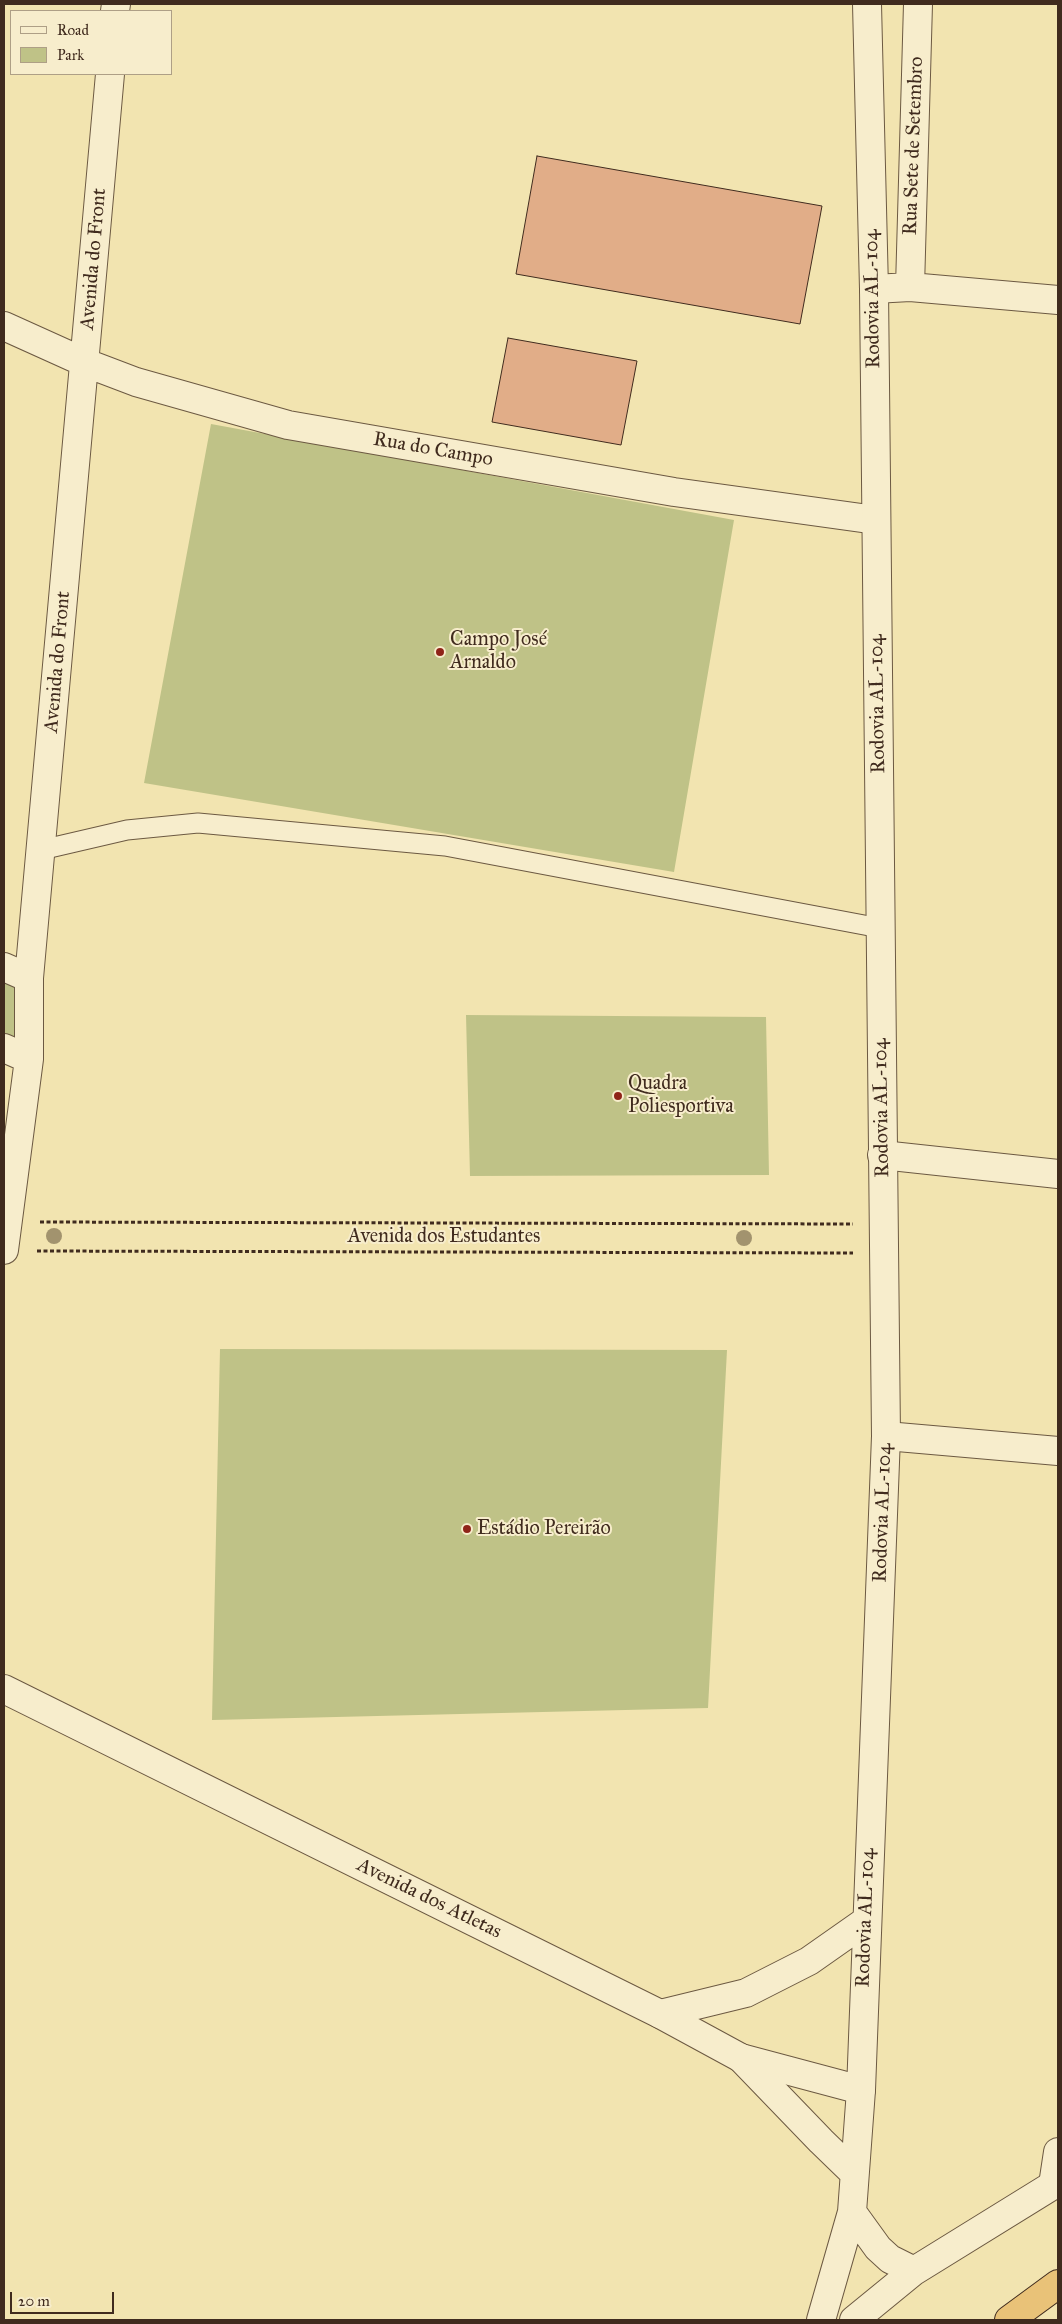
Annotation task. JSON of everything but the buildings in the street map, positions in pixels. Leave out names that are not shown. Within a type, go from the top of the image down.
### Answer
[{"type":"highway","points":[[1009,2320],[1058,2284]]},
{"type":"street","name":"Rodovia AL-104","points":[[821,2320],[852,2212],[860,2090],[886,1436],[874,289],[868,4]]},
{"type":"street","name":"Rua Sete de Setembro","points":[[910,287],[918,4]]},
{"type":"street","name":"Avenida do Front","points":[[4,1250],[6,1222],[29,1059],[29,978],[86,363],[110,75]]},
{"type":"street","points":[[874,289],[910,287],[1058,300]]},
{"type":"street","name":"Rua do Campo","points":[[4,326],[86,363],[136,382],[288,425],[674,492],[876,520]]},
{"type":"street","points":[[4,967],[29,978]]},
{"type":"street","points":[[4,1048],[29,1059]]},
{"type":"street","points":[[882,1155],[1058,1174]]},
{"type":"street","points":[[886,1436],[1058,1451]]},
{"type":"street","name":"Avenida dos Atletas","points":[[4,1689],[660,2014],[741,2058],[860,2090]]},
{"type":"street","points":[[660,2014],[746,1993],[809,1961],[866,1921]]},
{"type":"street","points":[[741,2058],[854,2173]]},
{"type":"street","points":[[854,2320],[914,2271],[1056,2184],[1058,2152]]},
{"type":"street","points":[[852,2212],[878,2248],[890,2258],[914,2271]]},
{"type":"lane","points":[[41,850],[127,830],[198,823],[446,846],[880,928]]},
{"type":"path","name":"Avenida dos Estudantes","points":[[6,1222],[884,1224]]},
{"type":"path","name":"Avenida dos Estudantes","points":[[33,1250],[884,1253]]},
{"type":"green space","name":"Campo José Arnaldo","points":[[211,424],[734,520],[674,872],[144,783]]},
{"type":"green space","points":[[4,970],[29,981],[25,1052],[4,1042]]},
{"type":"green space","name":"Quadra Poliesportiva","points":[[466,1015],[766,1017],[769,1175],[470,1176]]},
{"type":"green space","name":"Estádio Pereirão","points":[[220,1349],[727,1350],[708,1708],[212,1720]]},
{"type":"place","name":"Campo José Arnaldo","points":[[440,652]]},
{"type":"place","name":"Quadra Poliesportiva","points":[[618,1096]]},
{"type":"place","name":"Estádio Pereirão","points":[[467,1529]]}]
